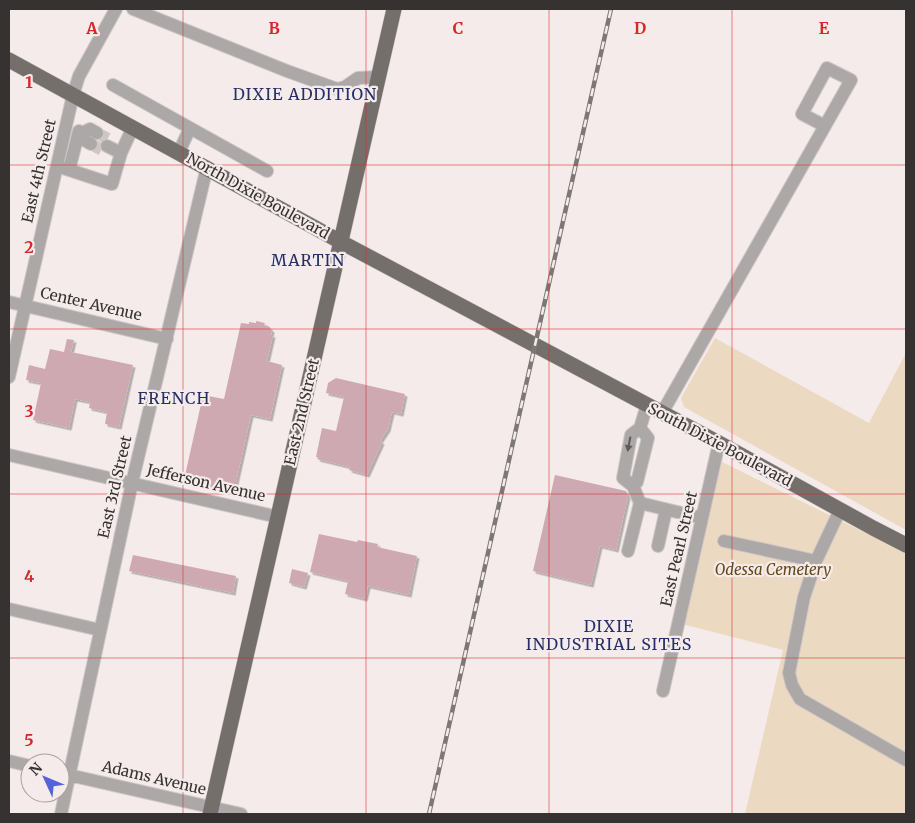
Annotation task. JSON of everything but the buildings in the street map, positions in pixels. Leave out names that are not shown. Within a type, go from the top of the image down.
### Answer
[{"type":"main road","name":"East 2nd Street","points":[[211,811],[394,9]]},
{"type":"main road","name":"North Dixie Boulevard","points":[[9,60],[341,242],[534,345]]},
{"type":"main road","name":"South Dixie Boulevard","points":[[534,345],[906,545]]},
{"type":"street","name":"East 4th Street","points":[[9,377],[25,306],[63,168],[66,126],[73,95],[79,76],[116,9]]},
{"type":"street","points":[[133,9],[337,89],[345,87],[358,78],[378,77]]},
{"type":"street","points":[[662,413],[851,80],[827,68],[802,114],[824,126]]},
{"type":"street","points":[[112,85],[268,171]]},
{"type":"street","points":[[66,126],[89,136],[63,168],[112,184],[113,148],[133,127]]},
{"type":"street","points":[[179,152],[190,128]]},
{"type":"street","name":"East 3rd Street","points":[[70,753],[207,168]]},
{"type":"street","name":"Center Avenue","points":[[9,302],[167,339]]},
{"type":"street","points":[[628,551],[640,503],[633,486],[637,482],[648,438],[640,428],[647,405]]},
{"type":"street","name":"East Pearl Street","points":[[663,691],[719,444]]},
{"type":"street","name":"Jefferson Avenue","points":[[9,455],[278,517]]},
{"type":"street","points":[[640,503],[702,518]]},
{"type":"street","points":[[658,546],[666,510]]},
{"type":"street","points":[[840,510],[816,561],[804,597],[789,674],[792,685],[800,699],[906,760]]},
{"type":"street","points":[[724,541],[816,561]]},
{"type":"street","points":[[9,609],[100,630]]},
{"type":"street","name":"Adams Avenue","points":[[70,775],[211,811],[241,814]]},
{"type":"green space","points":[[715,338],[869,423],[906,353],[906,530],[684,407],[681,398]]},
{"type":"green space","name":"Odessa Cemetery","points":[[722,462],[906,553],[906,814],[745,814],[783,650],[682,624]]},
{"type":"tunnel","points":[[97,133],[110,140]]},
{"type":"tunnel","points":[[91,144],[104,151]]},
{"type":"railway","points":[[429,814],[611,9]]},
{"type":"district","name":"DIXIE ADDITION","points":[[305,94]]},
{"type":"district","name":"MARTIN","points":[[308,260]]},
{"type":"district","name":"FRENCH","points":[[174,398]]},
{"type":"district","name":"DIXIE INDUSTRIAL SITES","points":[[609,635]]}]
